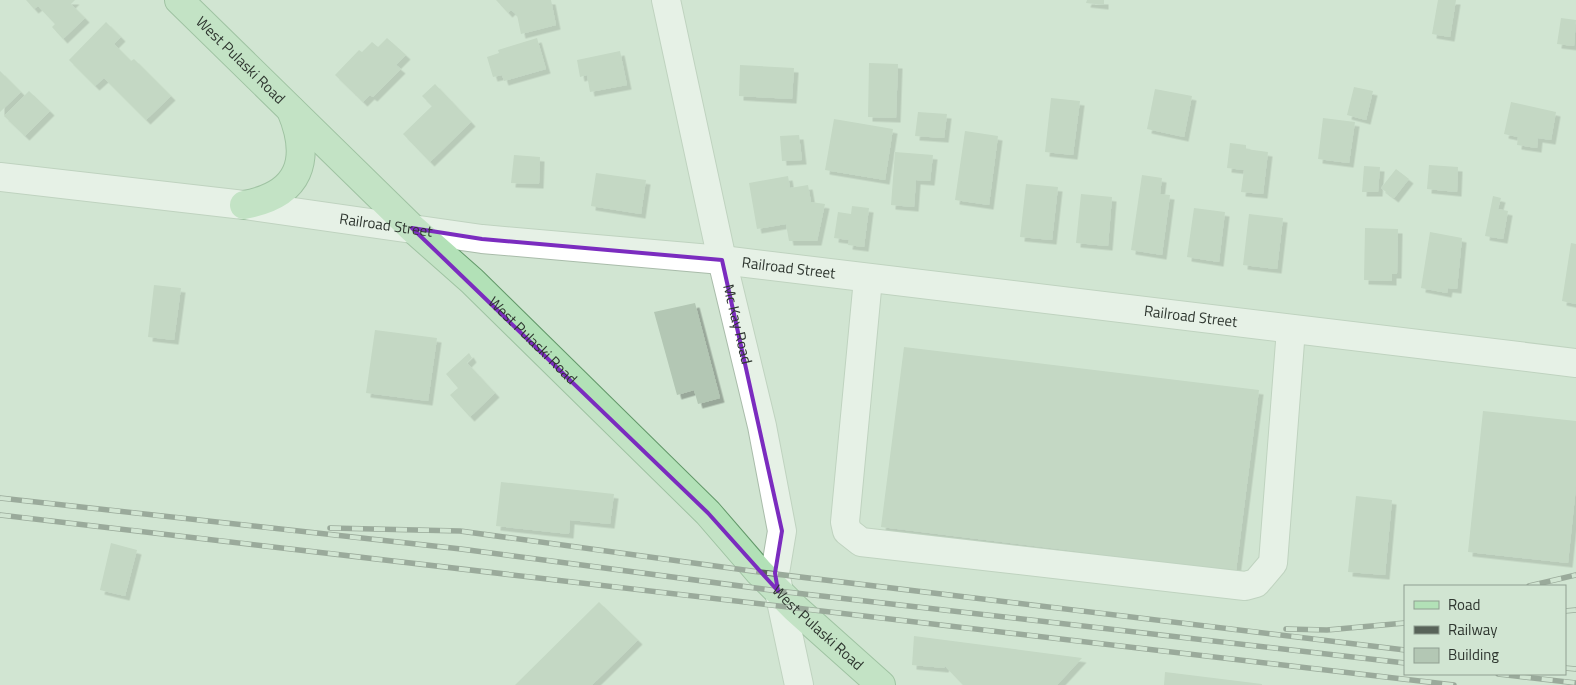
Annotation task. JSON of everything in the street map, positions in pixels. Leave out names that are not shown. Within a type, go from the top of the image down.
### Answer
[{"type":"main road","name":"West Pulaski Road","points":[[179,0],[412,228],[472,281],[708,513],[759,572],[876,683]]},
{"type":"main road","points":[[244,205],[262,202],[276,195],[296,176],[301,159],[301,139],[290,109]]},
{"type":"street","name":"Mc Kay Road","points":[[666,0],[722,260],[762,426],[782,531],[775,573],[799,685]]},
{"type":"street","name":"Railroad Street","points":[[0,177],[244,205],[482,239],[722,260],[1576,363]]},
{"type":"street","points":[[868,279],[845,522],[847,531],[860,542],[1245,586],[1256,583],[1272,563],[1291,329]]},
{"type":"highlighted area","points":[[412,228],[482,239],[722,260],[782,531],[775,573],[778,591],[708,513]]},
{"type":"building","points":[[26,0],[75,0],[71,4],[85,18],[63,39],[52,27],[55,24],[38,6],[34,9]]},
{"type":"building","points":[[496,0],[551,0],[556,25],[521,34],[517,15],[511,10],[508,13]]},
{"type":"building","points":[[1087,0],[1104,0],[1104,5],[1086,3]]},
{"type":"building","points":[[1438,0],[1456,0],[1450,37],[1432,34]]},
{"type":"building","points":[[1561,18],[1576,20],[1574,46],[1557,44]]},
{"type":"building","points":[[106,22],[121,37],[114,44],[131,61],[134,59],[171,96],[146,120],[104,78],[95,86],[69,60]]},
{"type":"building","points":[[387,38],[406,55],[396,65],[401,69],[373,97],[370,95],[363,102],[335,75],[359,50],[362,52],[372,42],[378,47]]},
{"type":"building","points":[[537,38],[546,69],[504,81],[502,75],[493,77],[487,57],[499,53],[498,50]]},
{"type":"building","points":[[620,51],[627,85],[590,92],[587,75],[580,77],[577,60]]},
{"type":"building","points":[[869,63],[898,64],[896,118],[868,117]]},
{"type":"building","points":[[740,65],[794,68],[792,99],[739,96]]},
{"type":"building","points":[[0,71],[21,92],[0,112]]},
{"type":"building","points":[[435,84],[471,122],[430,162],[403,134],[432,106],[422,96]]},
{"type":"building","points":[[1354,87],[1373,91],[1366,120],[1347,115]]},
{"type":"building","points":[[1155,89],[1192,96],[1184,137],[1147,129]]},
{"type":"building","points":[[29,91],[50,111],[25,136],[4,116]]},
{"type":"building","points":[[1051,98],[1080,101],[1073,155],[1045,152]]},
{"type":"building","points":[[1511,102],[1556,112],[1551,140],[1538,138],[1537,148],[1517,145],[1518,137],[1504,134]]},
{"type":"building","points":[[918,112],[947,114],[944,138],[915,136]]},
{"type":"building","points":[[1323,118],[1355,122],[1349,163],[1318,159]]},
{"type":"building","points":[[834,119],[893,129],[885,180],[825,170]]},
{"type":"building","points":[[965,131],[998,136],[989,205],[955,200]]},
{"type":"building","points":[[799,135],[802,160],[782,161],[780,136]]},
{"type":"building","points":[[1230,143],[1246,145],[1246,149],[1268,152],[1263,194],[1241,192],[1244,170],[1227,168]]},
{"type":"building","points":[[895,152],[933,155],[930,181],[916,180],[914,207],[891,205]]},
{"type":"building","points":[[514,155],[540,157],[539,184],[511,183]]},
{"type":"building","points":[[1429,165],[1458,167],[1457,192],[1427,189]]},
{"type":"building","points":[[1364,166],[1380,167],[1378,192],[1362,192]]},
{"type":"building","points":[[1396,169],[1409,179],[1394,198],[1381,188]]},
{"type":"building","points":[[596,173],[646,180],[641,214],[591,206]]},
{"type":"building","points":[[1142,175],[1162,178],[1160,194],[1170,195],[1162,255],[1131,250]]},
{"type":"building","points":[[788,176],[790,188],[808,185],[811,202],[825,204],[817,241],[789,241],[786,224],[757,229],[749,183]]},
{"type":"building","points":[[1026,184],[1058,187],[1052,240],[1020,237]]},
{"type":"building","points":[[1081,194],[1112,197],[1108,246],[1076,243]]},
{"type":"building","points":[[1493,196],[1501,198],[1498,209],[1508,211],[1503,239],[1485,236]]},
{"type":"building","points":[[852,206],[869,208],[864,247],[848,245],[849,240],[834,238],[838,212],[851,214]]},
{"type":"building","points":[[1194,208],[1225,212],[1219,262],[1187,257]]},
{"type":"building","points":[[1249,214],[1283,218],[1277,269],[1243,265]]},
{"type":"building","points":[[1365,228],[1398,229],[1397,274],[1392,274],[1392,281],[1364,280]]},
{"type":"building","points":[[1430,232],[1462,238],[1457,289],[1448,288],[1447,293],[1421,288]]},
{"type":"building","points":[[1571,243],[1576,244],[1576,304],[1562,301]]},
{"type":"building","points":[[154,285],[181,288],[174,340],[148,337]]},
{"type":"building","points":[[695,303],[720,398],[698,404],[694,390],[677,395],[654,312]]},
{"type":"building","points":[[375,330],[437,338],[428,401],[366,393]]},
{"type":"building","points":[[904,347],[1259,390],[1236,571],[881,527]]},
{"type":"building","points":[[469,353],[472,358],[467,363],[495,393],[470,417],[450,395],[458,388],[446,374]]},
{"type":"building","points":[[1483,411],[1576,421],[1576,487],[1568,563],[1468,552]]},
{"type":"building","points":[[501,482],[614,494],[610,524],[570,520],[569,534],[496,526]]},
{"type":"building","points":[[1356,496],[1392,500],[1385,575],[1348,572]]},
{"type":"building","points":[[111,543],[137,550],[125,596],[100,590]]},
{"type":"building","points":[[599,602],[638,640],[592,685],[515,685]]},
{"type":"building","points":[[914,636],[1082,658],[1057,685],[963,685],[945,666],[944,668],[912,665]]},
{"type":"building","points":[[1165,672],[1262,684],[1262,685],[1164,685]]},
{"type":"railway","points":[[0,498],[461,549],[778,591],[1404,663]]},
{"type":"railway","points":[[0,515],[1454,685]]},
{"type":"railway","points":[[330,528],[460,531],[759,572],[1404,650]]},
{"type":"railway","points":[[1533,585],[1576,575]]},
{"type":"railway","points":[[1566,611],[1576,610]]},
{"type":"railway","points":[[1286,629],[1327,630],[1404,623]]},
{"type":"railway","points":[[1566,668],[1576,669]]},
{"type":"railway","points":[[1507,675],[1576,683]]}]
